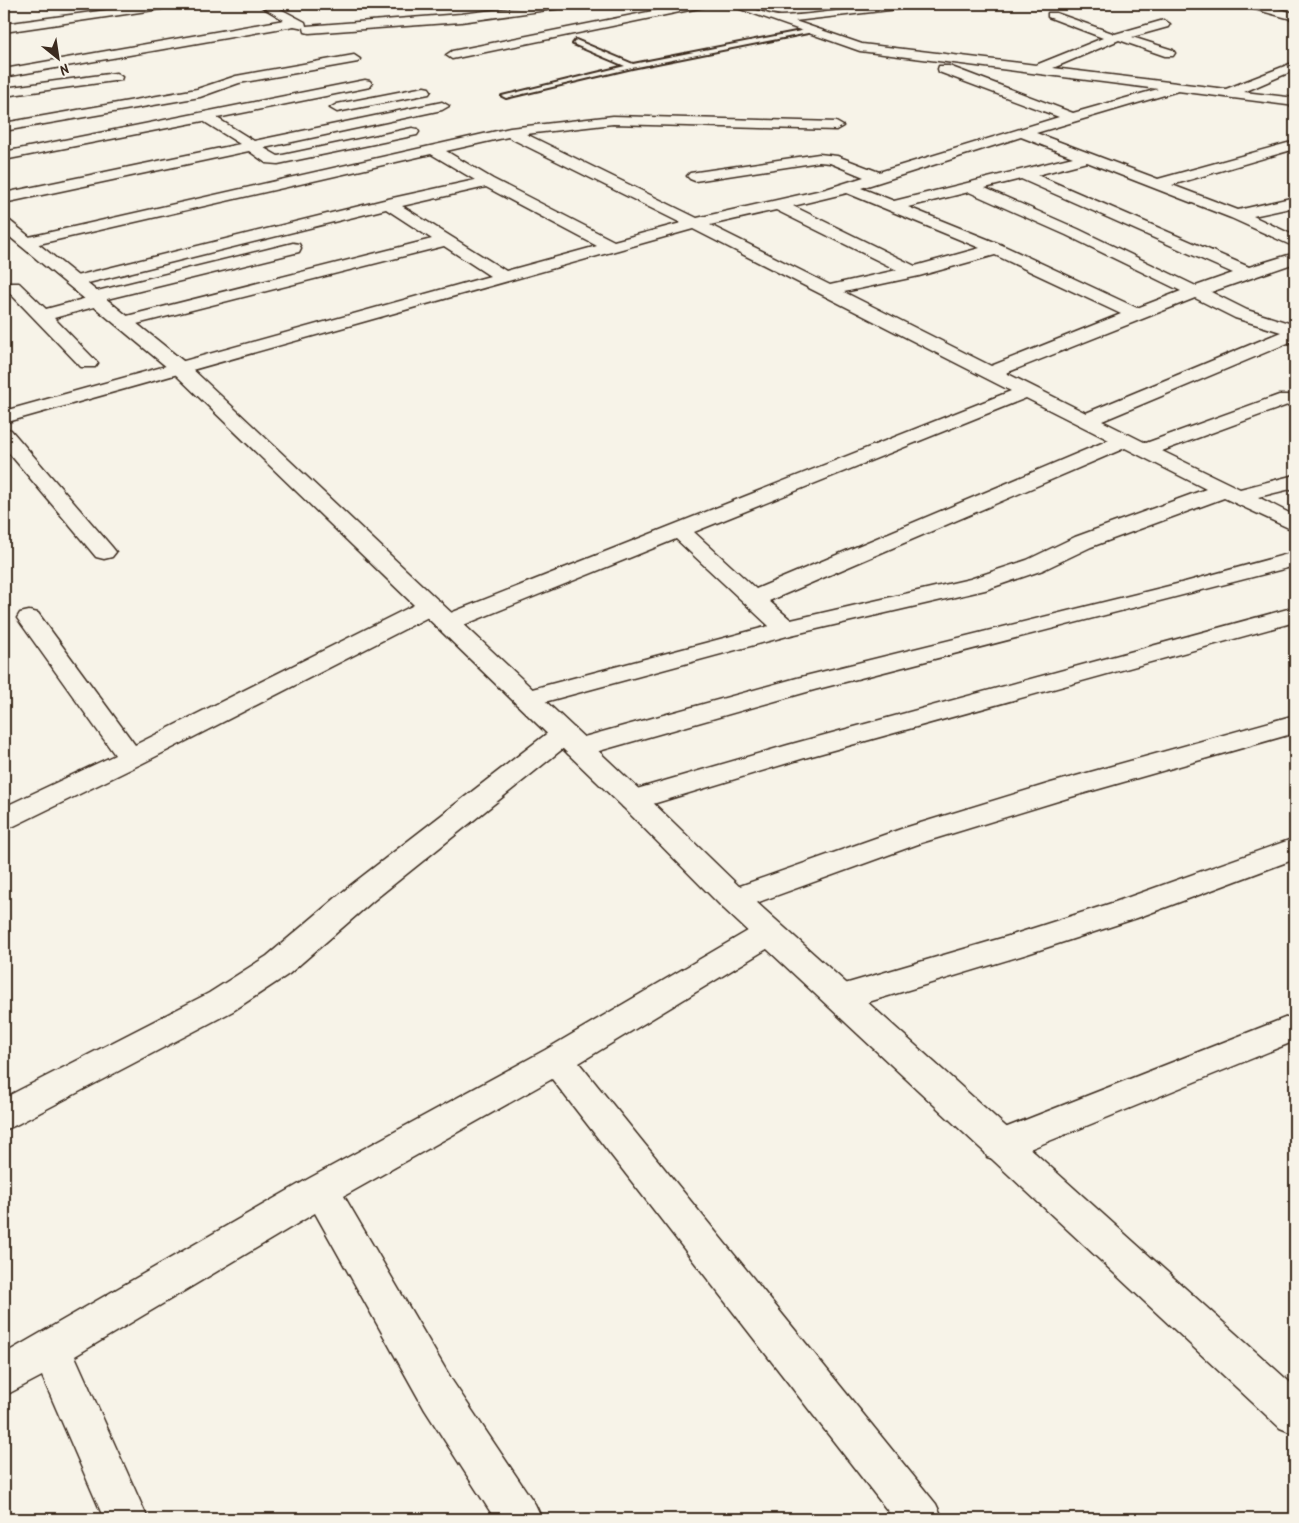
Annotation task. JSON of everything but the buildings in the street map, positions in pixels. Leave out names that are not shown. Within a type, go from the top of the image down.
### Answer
[{"type":"street","points":[[4,28],[174,4]]},
{"type":"street","points":[[263,4],[329,42]]},
{"type":"street","points":[[295,35],[311,31],[461,18],[569,4]]},
{"type":"street","points":[[452,55],[704,4]]},
{"type":"street","points":[[732,4],[860,47],[1230,92],[1295,102]]},
{"type":"street","points":[[746,8],[770,4]]},
{"type":"street","points":[[779,20],[915,4]]},
{"type":"street","points":[[1247,4],[1295,17]]},
{"type":"street","points":[[4,73],[99,57],[290,19],[308,13]]},
{"type":"street","points":[[1052,15],[1169,54]]},
{"type":"street","points":[[1037,70],[1117,38],[1164,24]]},
{"type":"street","points":[[202,50],[276,38]]},
{"type":"street","points":[[4,127],[200,93],[236,80],[354,59],[341,50],[232,68]]},
{"type":"street","points":[[887,51],[947,70],[1074,118]]},
{"type":"street","points":[[99,57],[140,104]]},
{"type":"street","points":[[1230,92],[1295,66]]},
{"type":"street","points":[[4,156],[365,84]]},
{"type":"street","points":[[4,92],[123,86]]},
{"type":"street","points":[[4,417],[697,223],[780,206],[849,188],[876,176],[1178,87]]},
{"type":"street","points":[[323,111],[424,91]]},
{"type":"street","points":[[53,104],[64,117]]},
{"type":"street","points":[[4,198],[442,106]]},
{"type":"street","points":[[205,116],[271,160],[412,132]]},
{"type":"street","points":[[11,233],[190,190],[198,191],[209,200],[510,132],[613,120],[706,121],[836,126]]},
{"type":"street","points":[[13,169],[225,129],[247,127]]},
{"type":"street","points":[[510,132],[697,223],[992,372],[1085,422],[1295,524]]},
{"type":"street","points":[[1021,132],[1237,215],[1295,242]]},
{"type":"street","points":[[1158,184],[1295,145]]},
{"type":"street","points":[[433,150],[488,182],[612,247]]},
{"type":"street","points":[[695,176],[819,158],[832,159],[876,176]]},
{"type":"street","points":[[893,206],[968,186],[1025,175],[1087,158]]},
{"type":"street","points":[[1025,175],[1248,273]]},
{"type":"street","points":[[42,316],[90,293],[388,204],[488,182]]},
{"type":"street","points":[[968,186],[1072,232],[1241,314],[1295,331]]},
{"type":"street","points":[[849,188],[996,249],[1136,314]]},
{"type":"street","points":[[1237,215],[1295,202]]},
{"type":"street","points":[[388,204],[504,277]]},
{"type":"street","points":[[780,206],[914,272]]},
{"type":"street","points":[[11,233],[90,293],[181,369],[633,800],[734,900],[1000,1146],[1295,1414]]},
{"type":"street","points":[[125,322],[448,240]]},
{"type":"street","points":[[90,293],[293,248]]},
{"type":"street","points":[[829,290],[914,272],[996,249]]},
{"type":"street","points":[[992,372],[1136,314],[1295,258]]},
{"type":"street","points":[[12,287],[88,363]]},
{"type":"street","points":[[1085,422],[1295,331]]},
{"type":"street","points":[[4,819],[439,615],[680,531],[858,457],[1027,391]]},
{"type":"street","points":[[755,598],[1135,445],[1286,399]]},
{"type":"street","points":[[4,434],[104,552]]},
{"type":"street","points":[[526,699],[786,629],[977,585],[1035,565],[1083,542],[1231,493],[1295,481]]},
{"type":"street","points":[[680,531],[755,598],[786,629]]},
{"type":"street","points":[[4,1115],[221,1002],[278,965],[362,893],[571,741],[1193,587],[1295,559]]},
{"type":"street","points":[[633,800],[801,748],[1133,661],[1295,614]]},
{"type":"street","points":[[29,618],[131,758]]},
{"type":"street","points":[[734,900],[911,836],[1062,790],[1295,724]]},
{"type":"street","points":[[842,998],[1016,946],[1126,910],[1295,848]]},
{"type":"street","points":[[4,1376],[322,1190],[557,1060],[769,932]]},
{"type":"street","points":[[1000,1146],[1295,1027]]},
{"type":"street","points":[[557,1060],[921,1519]]},
{"type":"street","points":[[322,1190],[439,1396],[520,1519]]},
{"type":"street","points":[[50,1349],[126,1519]]},
{"type":"lane","points":[[506,96],[632,66],[811,31]]},
{"type":"lane","points":[[576,42],[632,66]]}]
